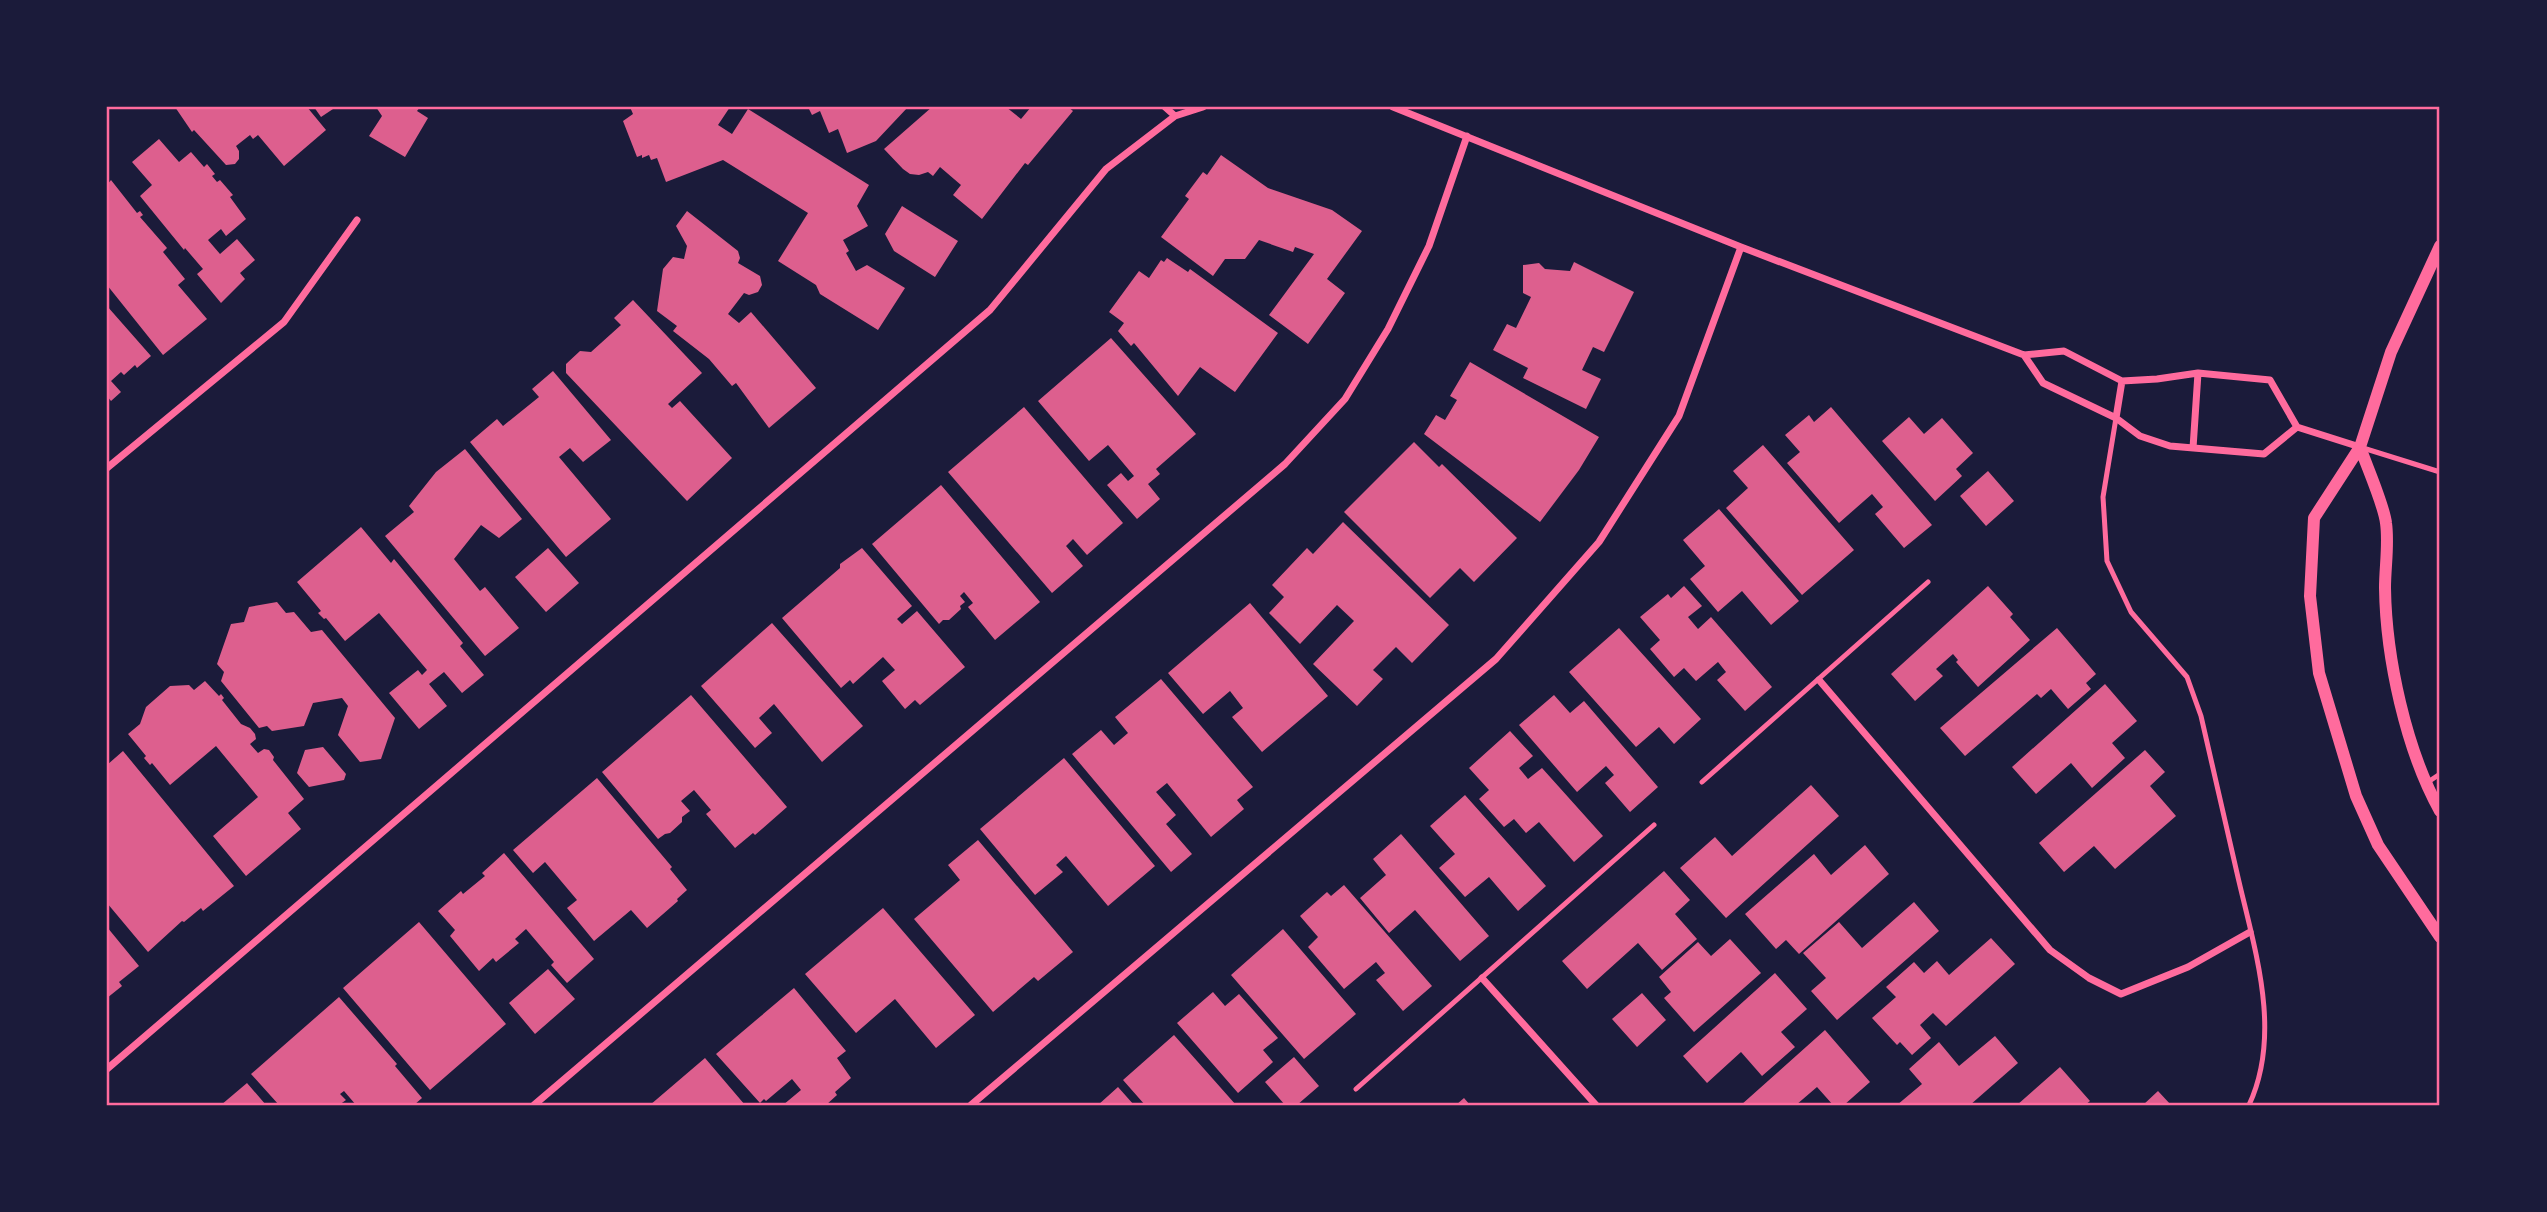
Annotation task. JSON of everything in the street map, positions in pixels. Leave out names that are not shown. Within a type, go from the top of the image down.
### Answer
[{"type":"street","points":[[1165,107],[1175,116]]},
{"type":"street","points":[[107,1069],[990,310],[1106,169],[1175,116],[1203,107]]},
{"type":"street","points":[[1393,107],[1741,247],[2024,355],[2064,351],[2122,381],[2198,373],[2270,380],[2297,427],[2360,447]]},
{"type":"street","points":[[534,1105],[1285,464],[1345,399],[1388,329],[1429,246],[1467,136]]},
{"type":"street","points":[[107,467],[284,322],[357,220]]},
{"type":"street","points":[[2440,246],[2391,352],[2360,447],[2314,518],[2310,596],[2319,673],[2361,808],[2378,845],[2440,937]]},
{"type":"street","points":[[971,1105],[1496,659],[1599,542],[1679,416],[1741,247]]},
{"type":"street","points":[[2024,355],[2043,383],[2116,418],[2140,436],[2170,446],[2264,454],[2297,427]]},
{"type":"street","points":[[2193,448],[2198,373]]},
{"type":"street","points":[[2116,418],[2122,381]]},
{"type":"street","points":[[2360,447],[2386,522],[2385,590],[2393,662],[2407,729],[2425,783],[2440,811]]},
{"type":"street","points":[[1819,680],[2050,950],[2090,978],[2121,994],[2188,967],[2250,932]]},
{"type":"street","points":[[1482,978],[1596,1105]]},
{"type":"lane","points":[[2116,418],[2103,497],[2107,561],[2131,612],[2187,677],[2201,716],[2262,986],[2265,1040],[2256,1089],[2249,1105]]},
{"type":"lane","points":[[2360,447],[2440,472]]},
{"type":"lane","points":[[1702,782],[1928,582]]},
{"type":"lane","points":[[2425,783],[2440,774]]},
{"type":"lane","points":[[1356,1089],[1654,825]]},
{"type":"building","points":[[175,107],[307,107],[326,130],[284,166],[258,135],[253,139],[250,135],[236,146],[239,159],[235,164],[226,165],[194,130],[192,132]]},
{"type":"building","points":[[314,107],[336,107],[321,117]]},
{"type":"building","points":[[376,107],[420,107],[417,111],[428,118],[405,157],[369,136],[382,116]]},
{"type":"building","points":[[630,107],[730,107],[718,125],[732,134],[748,109],[869,185],[857,206],[868,226],[843,240],[849,251],[846,253],[856,271],[867,265],[905,288],[878,330],[820,294],[816,285],[778,261],[808,213],[723,160],[666,182],[657,158],[651,160],[649,155],[637,157],[623,121],[633,114]]},
{"type":"building","points":[[808,107],[908,107],[876,141],[847,153],[838,129],[829,133],[820,111],[812,115]]},
{"type":"building","points":[[932,107],[1006,107],[1021,119],[1031,107],[1068,107],[1073,111],[1028,165],[1025,163],[982,219],[953,195],[961,185],[940,167],[933,176],[928,172],[910,174],[884,149]]},
{"type":"building","points":[[159,139],[179,162],[191,152],[204,167],[207,164],[215,174],[212,176],[217,182],[220,180],[233,195],[230,197],[246,219],[226,236],[221,229],[208,240],[220,254],[237,239],[255,260],[240,273],[245,279],[221,303],[197,274],[203,269],[140,196],[152,185],[132,162]]},
{"type":"building","points":[[1221,155],[1268,188],[1332,210],[1362,231],[1327,279],[1345,293],[1308,344],[1269,315],[1314,254],[1295,247],[1293,252],[1259,240],[1245,259],[1225,259],[1213,276],[1161,237],[1189,199],[1185,196],[1203,172],[1207,175]]},
{"type":"building","points":[[111,180],[137,213],[140,211],[143,215],[140,217],[167,248],[163,252],[185,279],[178,285],[207,319],[163,355],[107,285],[107,185]]},
{"type":"building","points":[[902,206],[958,241],[935,277],[894,251],[885,234]]},
{"type":"building","points":[[687,211],[738,251],[738,263],[760,276],[762,285],[758,292],[749,295],[744,293],[728,314],[739,323],[751,312],[816,388],[769,428],[736,383],[732,386],[709,359],[673,331],[677,326],[657,311],[663,269],[673,257],[684,259],[687,246],[676,226]]},
{"type":"building","points":[[1167,258],[1188,272],[1190,269],[1278,333],[1235,392],[1200,367],[1178,396],[1134,343],[1131,346],[1118,331],[1124,323],[1109,312],[1139,271],[1149,278],[1161,260],[1164,262]]},
{"type":"building","points":[[1574,262],[1634,292],[1604,352],[1593,347],[1582,370],[1601,379],[1586,409],[1523,378],[1528,368],[1493,350],[1507,324],[1516,328],[1531,297],[1523,293],[1523,265],[1539,263],[1545,269],[1570,271]]},
{"type":"building","points":[[633,300],[702,373],[668,404],[672,408],[680,401],[732,458],[687,501],[566,373],[566,364],[580,351],[591,352],[621,325],[614,318]]},
{"type":"building","points":[[107,306],[151,356],[137,368],[135,365],[124,375],[121,372],[111,381],[121,392],[111,401],[107,396]]},
{"type":"building","points":[[1111,338],[1196,434],[1156,469],[1160,474],[1148,484],[1160,499],[1137,519],[1107,485],[1121,473],[1128,481],[1134,476],[1108,445],[1089,461],[1038,401]]},
{"type":"building","points":[[1470,362],[1599,437],[1579,470],[1540,522],[1424,434],[1436,415],[1445,420],[1457,400],[1450,396]]},
{"type":"building","points":[[553,371],[611,440],[583,462],[570,448],[559,457],[611,519],[566,557],[470,442],[497,419],[503,426],[539,397],[532,389]]},
{"type":"building","points":[[1024,407],[1123,523],[1087,555],[1073,539],[1066,546],[1083,566],[1052,593],[948,472]]},
{"type":"building","points":[[1831,407],[1932,525],[1904,548],[1875,514],[1883,507],[1872,494],[1839,523],[1787,463],[1800,452],[1785,435],[1809,415],[1814,422]]},
{"type":"building","points":[[1909,417],[1924,434],[1942,418],[1973,453],[1956,469],[1962,476],[1935,501],[1882,441]]},
{"type":"building","points":[[1414,442],[1439,467],[1442,464],[1517,538],[1474,582],[1460,568],[1430,598],[1344,512]]},
{"type":"building","points":[[1763,445],[1854,550],[1802,595],[1726,508],[1748,488],[1733,471]]},
{"type":"building","points":[[465,449],[522,519],[499,538],[481,525],[454,559],[480,591],[485,587],[519,628],[485,656],[385,536],[414,512],[409,506],[436,472]]},
{"type":"building","points":[[1988,471],[2014,501],[1986,526],[1960,496]]},
{"type":"building","points":[[941,485],[1040,602],[995,640],[968,607],[973,603],[964,592],[960,596],[965,602],[960,606],[961,609],[949,620],[943,620],[939,624],[872,544]]},
{"type":"building","points":[[1719,509],[1799,601],[1771,625],[1742,591],[1718,612],[1690,579],[1705,566],[1683,540]]},
{"type":"building","points":[[1343,522],[1449,625],[1412,663],[1396,647],[1373,670],[1383,679],[1357,706],[1313,664],[1354,621],[1337,605],[1300,644],[1269,613],[1284,597],[1272,585],[1307,548],[1313,554]]},
{"type":"building","points":[[361,527],[391,563],[394,559],[463,643],[460,646],[484,675],[462,693],[444,672],[429,684],[447,706],[419,729],[389,693],[418,670],[422,675],[427,670],[379,613],[345,641],[326,618],[318,613],[321,611],[297,582]]},
{"type":"building","points":[[548,548],[579,583],[546,612],[515,577]]},
{"type":"building","points":[[862,548],[912,606],[897,619],[902,624],[917,611],[965,667],[920,705],[915,700],[905,709],[882,681],[895,670],[883,657],[853,684],[850,680],[841,688],[782,618],[840,568],[840,564]]},
{"type":"building","points":[[1684,586],[1702,606],[1688,617],[1698,629],[1711,617],[1772,687],[1745,711],[1717,680],[1726,672],[1718,662],[1696,681],[1684,668],[1674,677],[1650,649],[1660,640],[1640,617],[1668,594],[1671,598]]},
{"type":"building","points":[[1988,586],[2013,614],[2010,617],[2030,640],[1978,687],[1956,662],[1958,660],[1953,654],[1936,669],[1943,676],[1915,701],[1891,674]]},
{"type":"building","points":[[277,602],[286,613],[294,612],[311,632],[322,630],[395,718],[381,759],[360,762],[338,735],[348,706],[342,698],[313,703],[304,726],[272,731],[267,726],[259,728],[221,681],[224,672],[217,664],[231,624],[244,622],[249,607]]},
{"type":"building","points":[[1250,603],[1328,696],[1262,752],[1232,717],[1243,708],[1230,691],[1203,714],[1168,673]]},
{"type":"building","points":[[772,623],[863,726],[822,762],[774,704],[759,718],[772,733],[755,748],[701,686]]},
{"type":"building","points":[[1619,628],[1701,719],[1674,744],[1659,727],[1636,747],[1569,672]]},
{"type":"building","points":[[2057,628],[2096,674],[2086,683],[2091,689],[2068,709],[2051,689],[2041,698],[2037,694],[1965,756],[1940,728]]},
{"type":"building","points":[[1161,679],[1253,787],[1237,800],[1244,809],[1211,837],[1167,783],[1156,792],[1176,815],[1166,824],[1192,854],[1171,872],[1072,754],[1101,730],[1114,745],[1128,733],[1115,717]]},
{"type":"building","points":[[205,681],[219,696],[221,694],[224,698],[222,700],[241,724],[255,734],[256,739],[250,744],[258,753],[264,749],[269,750],[273,760],[304,799],[288,813],[301,829],[246,876],[213,836],[258,797],[216,746],[170,785],[152,763],[150,765],[144,758],[146,756],[128,734],[140,724],[146,707],[170,686],[189,685],[194,690]]},
{"type":"building","points":[[2105,684],[2137,721],[2112,743],[2125,758],[2092,788],[2071,763],[2036,794],[2012,767]]},
{"type":"building","points":[[691,695],[787,807],[755,835],[753,833],[735,848],[706,814],[711,810],[694,790],[681,801],[690,811],[682,817],[682,822],[658,839],[602,772]]},
{"type":"building","points":[[1554,695],[1570,713],[1584,701],[1658,787],[1630,812],[1605,783],[1614,775],[1606,766],[1577,792],[1519,725]]},
{"type":"building","points":[[1510,731],[1533,756],[1519,768],[1528,779],[1542,768],[1603,836],[1574,862],[1539,822],[1526,833],[1514,819],[1504,827],[1479,799],[1489,790],[1469,768]]},
{"type":"building","points":[[323,747],[346,774],[344,780],[309,787],[297,773],[305,750]]},
{"type":"building","points":[[2145,750],[2165,772],[2150,786],[2176,816],[2115,869],[2094,846],[2064,872],[2039,843]]},
{"type":"building","points":[[123,751],[234,886],[203,911],[201,908],[182,921],[148,952],[107,903],[107,765]]},
{"type":"building","points":[[1064,758],[1155,866],[1108,906],[1066,856],[1056,865],[1063,872],[1035,895],[980,829]]},
{"type":"building","points":[[597,778],[672,867],[670,869],[687,890],[647,928],[631,910],[594,941],[567,908],[577,900],[545,862],[533,873],[513,850]]},
{"type":"building","points":[[1811,785],[1839,816],[1726,918],[1680,868],[1715,837],[1732,856]]},
{"type":"building","points":[[1465,795],[1546,886],[1518,911],[1489,877],[1465,897],[1439,868],[1455,854],[1430,826]]},
{"type":"building","points":[[1401,834],[1489,936],[1460,961],[1415,910],[1389,933],[1360,898],[1386,875],[1373,859]]},
{"type":"building","points":[[978,840],[1073,952],[1038,981],[1034,977],[993,1012],[914,919],[960,880],[948,865]]},
{"type":"building","points":[[1865,845],[1889,874],[1799,954],[1786,940],[1776,949],[1745,914],[1814,854],[1831,875]]},
{"type":"building","points":[[504,853],[594,959],[567,983],[551,965],[554,962],[526,929],[515,939],[519,943],[496,962],[493,958],[479,971],[450,936],[455,930],[438,911],[461,891],[463,894],[485,876],[482,873]]},
{"type":"building","points":[[1664,871],[1690,900],[1675,914],[1697,939],[1662,970],[1638,943],[1587,989],[1562,961]]},
{"type":"building","points":[[1344,885],[1432,986],[1403,1011],[1376,980],[1385,973],[1376,962],[1344,989],[1308,947],[1318,937],[1300,916],[1327,892],[1331,896]]},
{"type":"building","points":[[1914,902],[1939,931],[1837,1020],[1811,991],[1826,978],[1803,953],[1839,922],[1862,948]]},
{"type":"building","points":[[883,908],[975,1015],[936,1048],[895,999],[856,1033],[805,974]]},
{"type":"building","points":[[419,922],[506,1024],[430,1090],[343,988]]},
{"type":"building","points":[[107,927],[139,966],[119,982],[122,986],[107,998]]},
{"type":"building","points":[[1283,929],[1356,1014],[1304,1059],[1231,975]]},
{"type":"building","points":[[1991,938],[2015,964],[1946,1026],[1933,1013],[1920,1025],[1931,1038],[1912,1055],[1900,1042],[1897,1045],[1872,1018],[1896,997],[1886,987],[1914,962],[1924,973],[1937,961],[1949,975]]},
{"type":"building","points":[[1730,939],[1761,973],[1694,1032],[1664,998],[1671,992],[1659,977],[1698,942],[1711,956]]},
{"type":"building","points":[[548,969],[575,999],[535,1034],[509,1003]]},
{"type":"building","points":[[1775,973],[1807,1009],[1781,1032],[1795,1047],[1762,1076],[1741,1052],[1707,1083],[1683,1056]]},
{"type":"building","points":[[794,988],[846,1051],[837,1058],[851,1078],[835,1092],[837,1095],[826,1105],[783,1105],[801,1090],[792,1079],[760,1103],[716,1054]]},
{"type":"building","points":[[1213,992],[1225,1006],[1239,994],[1278,1038],[1263,1050],[1273,1062],[1238,1093],[1177,1023]]},
{"type":"building","points":[[1642,993],[1666,1020],[1637,1047],[1612,1019]]},
{"type":"building","points":[[339,997],[397,1064],[395,1066],[422,1098],[414,1105],[356,1105],[344,1091],[340,1094],[346,1100],[339,1105],[279,1105],[251,1074]]},
{"type":"building","points":[[1825,1030],[1870,1082],[1844,1105],[1833,1105],[1817,1087],[1796,1105],[1741,1105]]},
{"type":"building","points":[[1174,1035],[1236,1105],[1145,1105],[1123,1080]]},
{"type":"building","points":[[1995,1036],[2018,1063],[1970,1105],[1897,1105],[1922,1084],[1909,1069],[1939,1042],[1959,1066]]},
{"type":"building","points":[[1294,1057],[1319,1086],[1297,1105],[1285,1105],[1265,1082]]},
{"type":"building","points":[[705,1058],[745,1105],[650,1105]]},
{"type":"building","points":[[2060,1067],[2090,1101],[2085,1105],[2017,1105]]},
{"type":"building","points":[[247,1083],[266,1105],[221,1105]]},
{"type":"building","points":[[1118,1087],[1134,1105],[1098,1105]]},
{"type":"building","points":[[2158,1091],[2171,1105],[2143,1105]]},
{"type":"building","points":[[1464,1098],[1470,1105],[1456,1105]]}]
